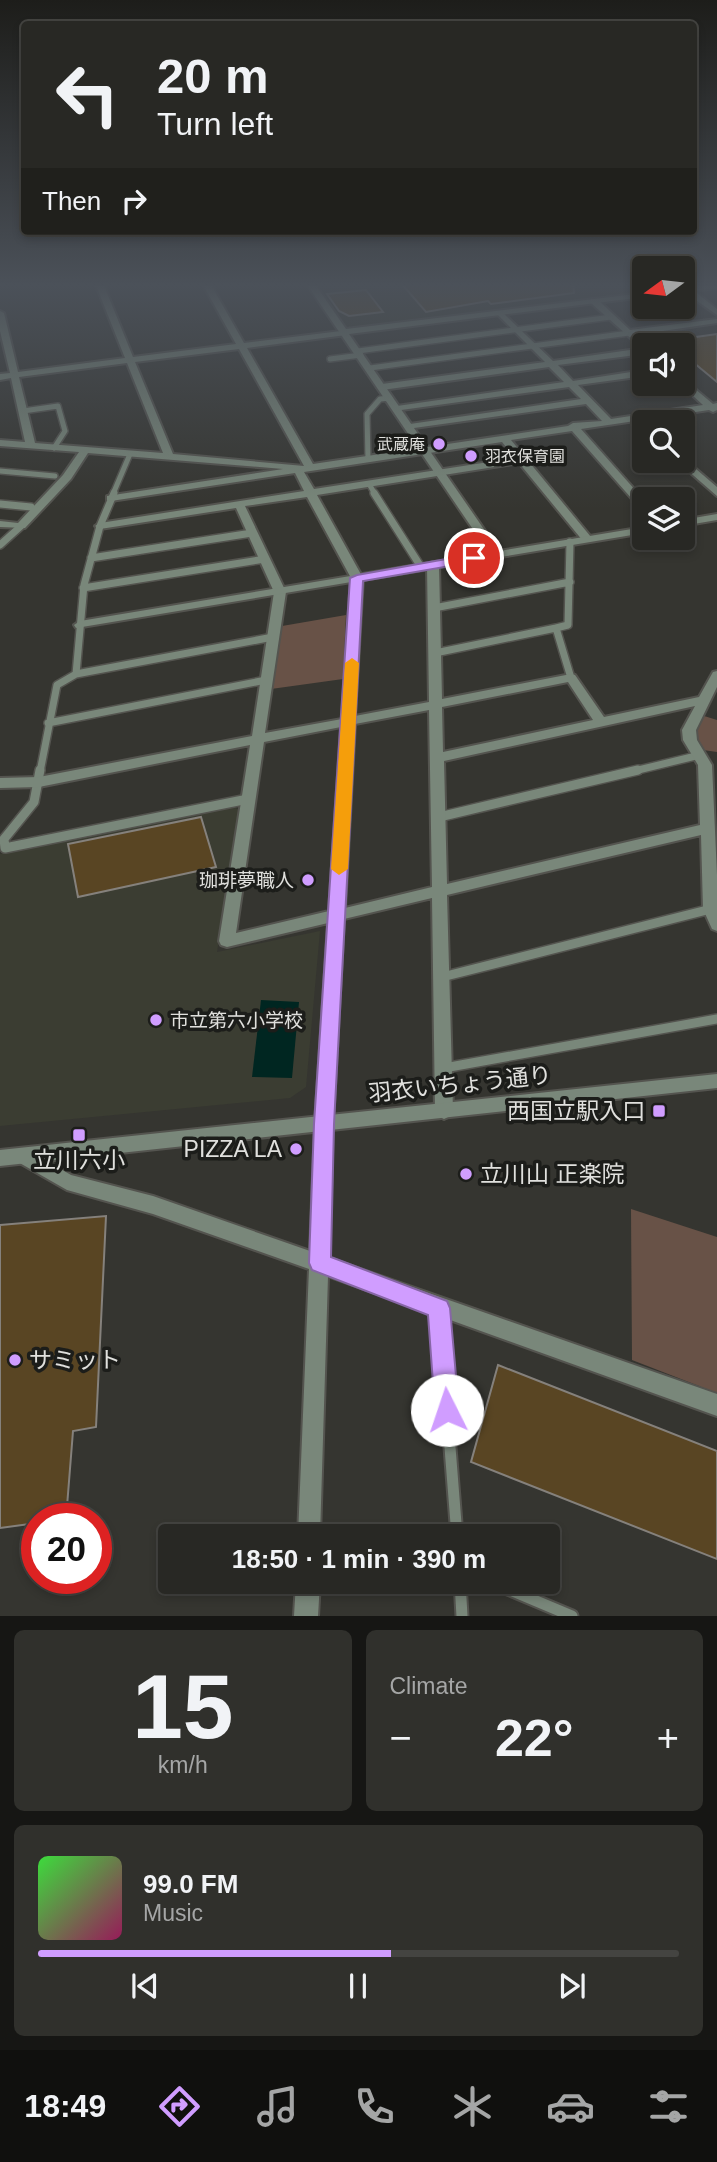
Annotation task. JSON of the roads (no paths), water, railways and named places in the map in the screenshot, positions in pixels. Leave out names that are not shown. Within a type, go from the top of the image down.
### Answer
[{"type":"street","points":[[12,358],[32,446]]},
{"type":"street","points":[[0,377],[143,358]]},
{"type":"street","points":[[248,358],[310,468]]},
{"type":"street","points":[[363,358],[495,554]]},
{"type":"street","points":[[546,358],[608,421]]},
{"type":"street","points":[[382,387],[581,358]]},
{"type":"street","points":[[130,360],[170,458]]},
{"type":"street","points":[[397,409],[632,375]]},
{"type":"street","points":[[695,392],[715,408]]},
{"type":"street","points":[[410,427],[588,401]]},
{"type":"street","points":[[695,411],[715,408]]},
{"type":"street","points":[[111,498],[573,426],[632,420]]},
{"type":"street","points":[[573,426],[632,492]]},
{"type":"street","points":[[503,437],[587,539]]},
{"type":"street","points":[[0,443],[298,470]]},
{"type":"street","points":[[0,524],[20,526],[49,497],[85,451]]},
{"type":"street","points":[[100,526],[522,460]]},
{"type":"street","points":[[298,470],[357,578],[324,1124],[309,1524]]},
{"type":"street","points":[[695,472],[717,493]]},
{"type":"street","points":[[239,504],[280,592],[227,942],[707,828]]},
{"type":"street","points":[[695,521],[717,517]]},
{"type":"street","points":[[80,625],[632,532]]},
{"type":"street","points":[[427,566],[434,608],[444,1111]]},
{"type":"street","points":[[714,917],[705,765],[690,740],[689,730],[710,694],[717,675]]},
{"type":"street","points":[[0,783],[39,782],[571,678],[601,722]]},
{"type":"street","points":[[437,758],[601,722],[710,694]]},
{"type":"street","name":"羽衣いちょう通り","points":[[0,1158],[717,1081]]},
{"type":"street","points":[[24,1156],[67,1182],[153,1205],[717,1405]]},
{"type":"street","points":[[306,1616],[307,1594]]},
{"type":"lane","points":[[370,368],[441,358]]},
{"type":"lane","points":[[368,459],[367,414],[380,399],[390,398]]},
{"type":"lane","points":[[23,411],[58,406],[65,431],[54,448]]},
{"type":"lane","points":[[76,674],[83,588],[100,526],[130,454]]},
{"type":"lane","points":[[0,471],[55,476]]},
{"type":"lane","points":[[369,484],[427,566]]},
{"type":"lane","points":[[0,504],[32,507]]},
{"type":"lane","points":[[0,545],[20,526]]},
{"type":"lane","points":[[91,558],[252,533]]},
{"type":"lane","points":[[435,653],[568,625],[570,542]]},
{"type":"lane","points":[[83,588],[265,559]]},
{"type":"lane","points":[[434,608],[570,582]]},
{"type":"lane","points":[[556,628],[571,678]]},
{"type":"lane","points":[[248,799],[5,848],[4,839],[34,802],[57,685],[76,674],[273,637]]},
{"type":"lane","points":[[48,723],[266,680]]},
{"type":"lane","points":[[439,817],[700,755]]},
{"type":"lane","points":[[442,977],[714,917]]},
{"type":"lane","points":[[444,1068],[717,1019]]},
{"type":"lane","points":[[439,1308],[456,1524]]},
{"type":"lane","points":[[461,1594],[462,1616]]},
{"type":"lane","points":[[520,1594],[572,1616]]},
{"type":"water","points":[[261,1000],[299,1002],[292,1078],[252,1077]]},
{"type":"place","name":"武蔵庵","points":[[439,444]]},
{"type":"place","name":"羽衣保育園","points":[[471,456]]},
{"type":"place","name":"珈琲夢職人","points":[[308,880]]},
{"type":"place","name":"市立第六小学校","points":[[156,1020]]},
{"type":"place","name":"西国立駅入口","points":[[659,1111]]},
{"type":"place","name":"立川六小","points":[[79,1135]]},
{"type":"place","name":"PIZZA LA","points":[[296,1149]]},
{"type":"place","name":"立川山 正楽院","points":[[466,1174]]},
{"type":"place","name":"サミット","points":[[15,1360]]}]
